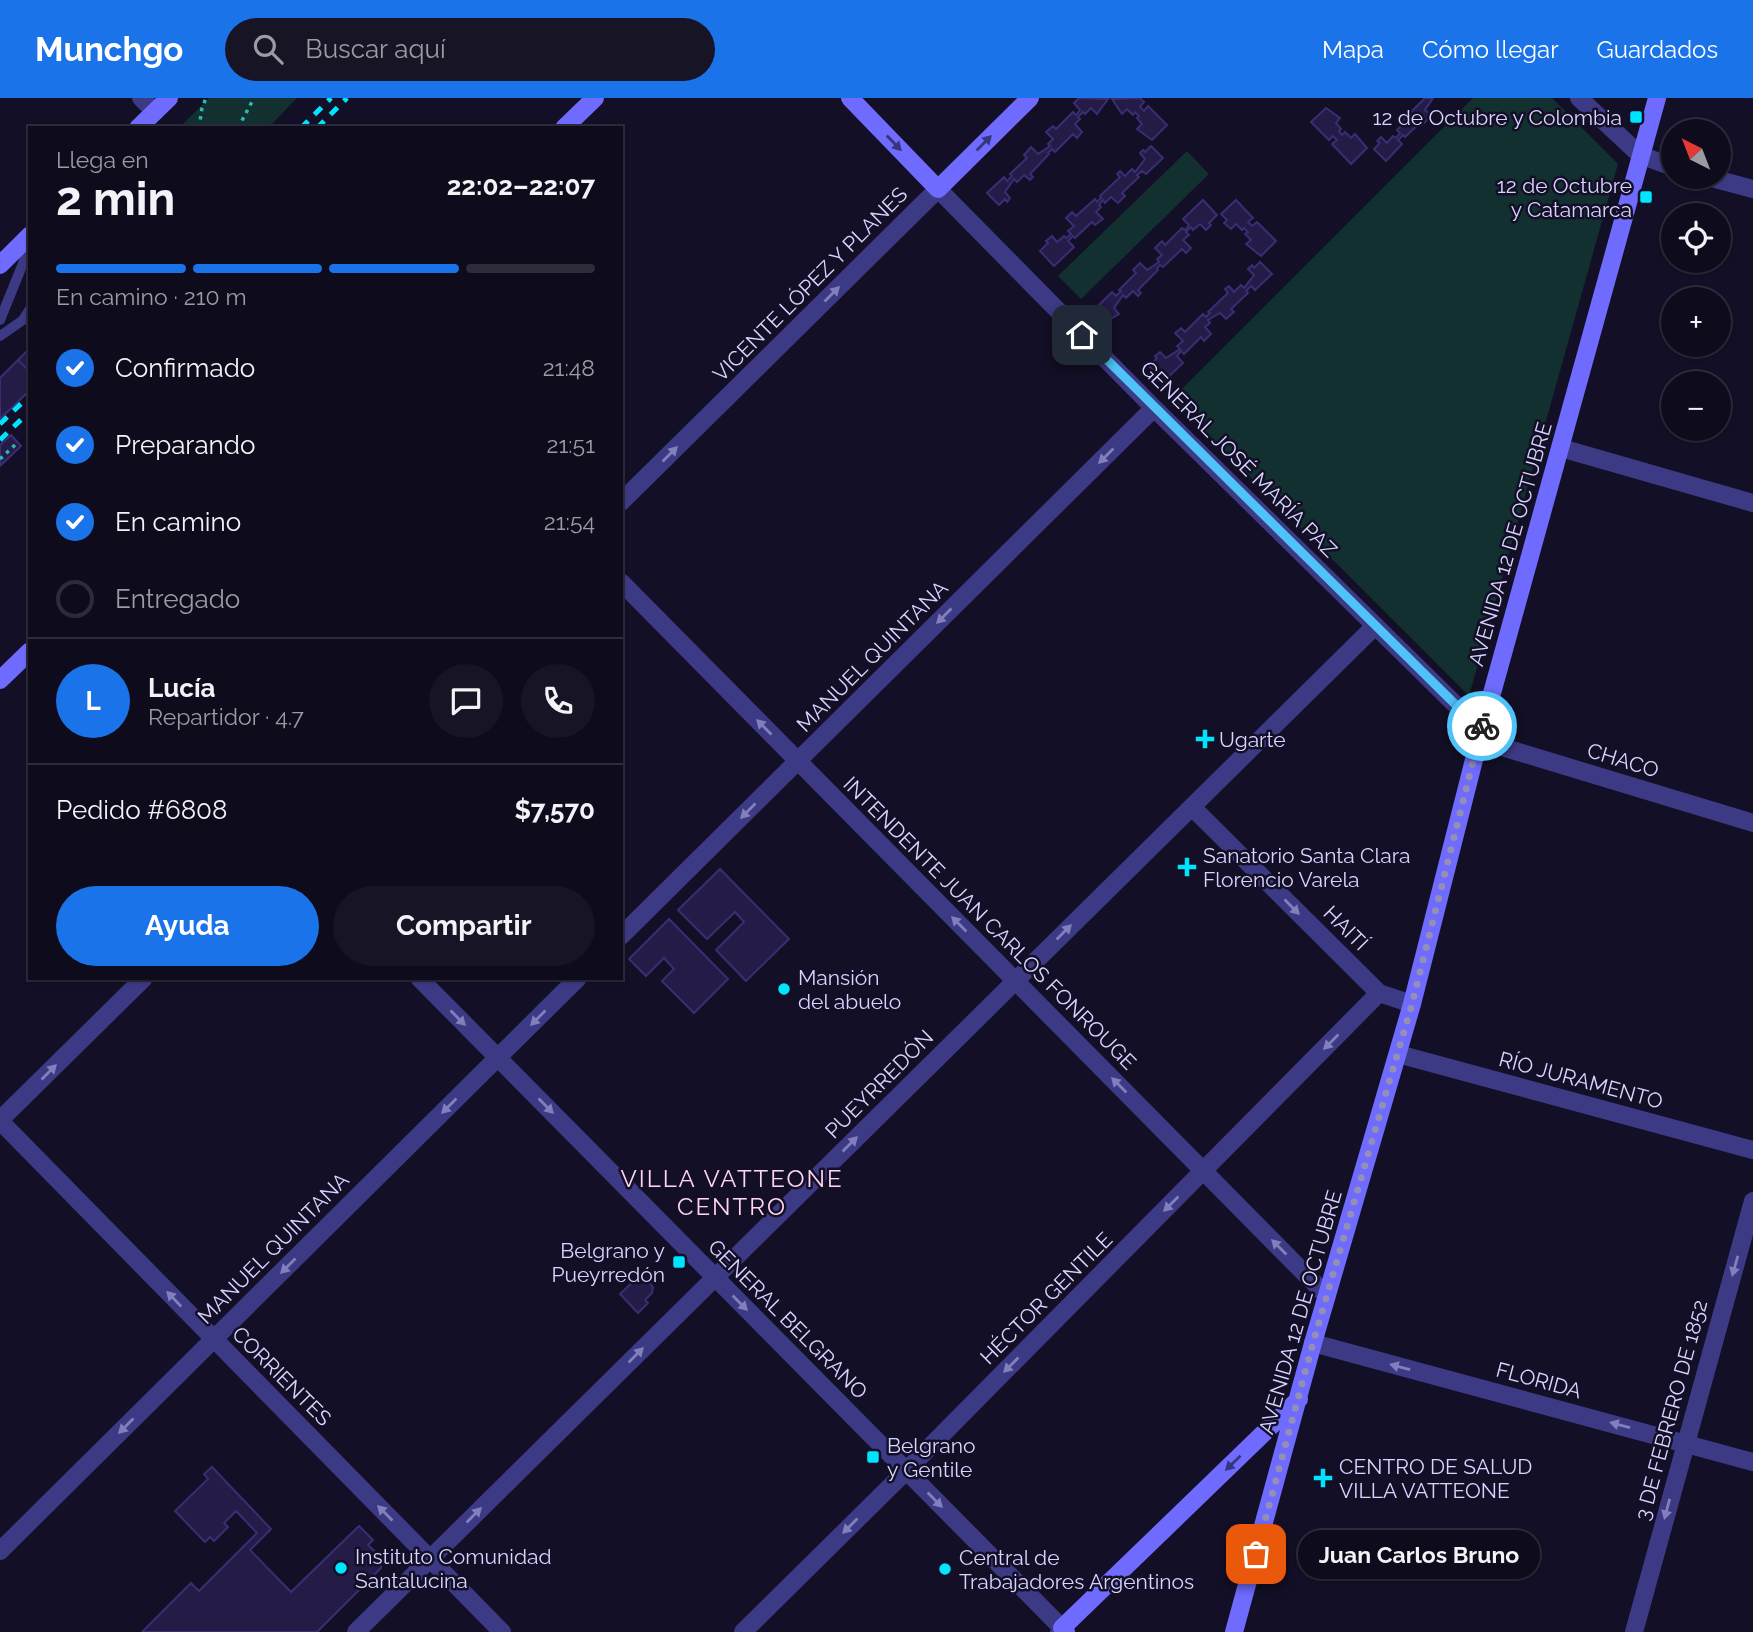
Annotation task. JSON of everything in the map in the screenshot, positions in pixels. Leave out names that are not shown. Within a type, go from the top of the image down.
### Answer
[{"type":"street","points":[[141,98],[155,112]]},
{"type":"street","points":[[140,126],[169,98]]},
{"type":"street","points":[[566,126],[595,98]]},
{"type":"street","name":"GENERAL JOSÉ MARÍA PAZ","points":[[850,98],[1154,408],[1466,715],[1481,733]]},
{"type":"street","name":"VICENTE LÓPEZ Y PLANES","points":[[623,500],[1030,98]]},
{"type":"street","points":[[1579,98],[1640,155],[1661,163]]},
{"type":"street","name":"AVENIDA 12 DE OCTUBRE","points":[[1234,1632],[1313,1343],[1412,1004],[1481,733],[1657,98]]},
{"type":"street","points":[[1731,183],[1753,189]]},
{"type":"street","points":[[0,265],[28,238]]},
{"type":"street","name":"MANUEL QUINTANA","points":[[623,934],[1154,408]]},
{"type":"street","points":[[1561,448],[1753,503]]},
{"type":"street","name":"INTENDENTE JUAN CARLOS FONROUGE","points":[[623,584],[1327,1296]]},
{"type":"street","name":"PUEYRREDÓN","points":[[356,1632],[1374,626]]},
{"type":"street","points":[[0,680],[28,653]]},
{"type":"street","name":"CHACO","points":[[1481,733],[1753,823]]},
{"type":"street","name":"HAITÍ","points":[[1192,807],[1379,993]]},
{"type":"street","points":[[0,1121],[142,980]]},
{"type":"street","name":"GENERAL BELGRANO","points":[[420,980],[1062,1631]]},
{"type":"street","name":"MANUEL QUINTANA","points":[[0,1551],[576,980]]},
{"type":"street","points":[[1379,993],[1412,1004]]},
{"type":"street","name":"HÉCTOR GENTILE","points":[[743,1632],[1379,993]]},
{"type":"street","name":"RÍO JURAMENTO","points":[[1398,1054],[1753,1150]]},
{"type":"street","name":"CORRIENTES","points":[[0,1121],[502,1632]]},
{"type":"street","name":"3 DE FEBRERO DE 1852","points":[[1634,1632],[1753,1201]]},
{"type":"street","name":"FLORIDA","points":[[1313,1343],[1753,1462]]},
{"type":"street","points":[[1062,1631],[1299,1399]]},
{"type":"lane","points":[[0,320],[28,251]]},
{"type":"lane","points":[[0,336],[23,320],[28,312]]},
{"type":"path","points":[[199,126],[206,98]]},
{"type":"path","points":[[239,126],[254,98]]},
{"type":"path","points":[[0,459],[15,445]]},
{"type":"green space","points":[[209,98],[297,98],[270,126],[181,126]]},
{"type":"green space","points":[[1473,98],[1552,98],[1618,164],[1469,696],[1172,399]]},
{"type":"green space","points":[[1187,151],[1209,174],[1081,299],[1058,276]]},
{"type":"building","points":[[1079,98],[1108,99],[1097,114],[1091,108],[1078,117],[1080,119],[1075,124],[1082,132],[1077,138],[1073,134],[1055,152],[1052,149],[1030,174],[1033,177],[1030,180],[1024,175],[1017,182],[1014,179],[1005,192],[1010,198],[999,205],[987,193],[1004,177],[1007,181],[1012,176],[1010,174],[1027,158],[1024,155],[1031,147],[1038,154],[1050,146],[1048,144],[1053,139],[1046,132],[1053,126],[1056,129],[1073,112],[1076,115],[1080,110],[1074,103]]},
{"type":"building","points":[[1140,98],[1144,102],[1140,107],[1144,111],[1148,106],[1167,125],[1152,140],[1137,129],[1142,124],[1137,118],[1139,116],[1135,112],[1133,115],[1127,109],[1122,114],[1112,99]]},
{"type":"building","points":[[1425,98],[1433,98],[1425,110],[1432,116],[1424,123],[1422,121],[1405,137],[1403,135],[1398,140],[1402,144],[1386,161],[1374,149],[1380,143],[1377,141],[1381,137],[1387,143],[1393,136],[1396,138],[1400,133],[1397,130],[1404,123],[1399,118],[1402,115],[1405,118]]},
{"type":"building","points":[[1326,108],[1340,118],[1336,123],[1342,135],[1345,132],[1351,138],[1355,134],[1367,148],[1351,164],[1332,144],[1337,140],[1333,136],[1329,140],[1311,122]]},
{"type":"building","points":[[1151,146],[1163,158],[1146,174],[1142,171],[1137,175],[1139,177],[1122,193],[1125,196],[1118,203],[1111,197],[1105,203],[1103,200],[1096,212],[1103,219],[1095,225],[1092,222],[1075,238],[1073,236],[1068,241],[1074,247],[1054,266],[1040,251],[1048,243],[1046,241],[1052,236],[1057,242],[1071,234],[1068,231],[1074,226],[1066,218],[1072,212],[1076,216],[1095,199],[1097,202],[1120,177],[1117,174],[1120,171],[1125,176],[1132,169],[1135,172],[1145,159],[1140,153]]},
{"type":"building","points":[[1203,200],[1217,215],[1209,223],[1211,225],[1206,230],[1200,224],[1193,230],[1191,227],[1186,232],[1189,235],[1183,240],[1191,248],[1186,253],[1182,249],[1163,267],[1160,265],[1138,290],[1141,293],[1138,296],[1133,291],[1126,298],[1123,295],[1114,308],[1119,314],[1107,321],[1095,309],[1112,292],[1116,296],[1121,291],[1119,290],[1136,273],[1133,270],[1140,263],[1147,270],[1159,262],[1157,259],[1162,255],[1155,248],[1162,241],[1165,245],[1182,228],[1185,230],[1189,225],[1183,219]]},
{"type":"building","points":[[1236,200],[1253,218],[1248,222],[1252,226],[1257,222],[1276,241],[1261,256],[1246,244],[1251,240],[1245,234],[1248,232],[1244,228],[1242,230],[1236,224],[1231,229],[1224,223],[1227,220],[1221,214]]},
{"type":"building","points":[[1260,262],[1272,274],[1255,290],[1251,286],[1246,291],[1248,293],[1231,309],[1234,312],[1226,319],[1220,313],[1208,320],[1210,323],[1205,327],[1211,334],[1204,341],[1201,337],[1184,354],[1181,351],[1177,356],[1183,363],[1163,382],[1149,366],[1157,358],[1155,356],[1160,352],[1166,358],[1180,349],[1177,346],[1183,341],[1175,333],[1181,328],[1185,332],[1203,314],[1206,317],[1228,293],[1225,289],[1229,286],[1234,292],[1241,285],[1244,288],[1254,275],[1248,269],[1252,265],[1254,268]]},
{"type":"building","points":[[28,350],[28,370],[18,360]]},
{"type":"building","points":[[18,360],[28,370],[28,392],[0,419],[0,378]]},
{"type":"building","points":[[11,435],[21,446],[0,466],[0,445]]},
{"type":"building","points":[[720,869],[789,939],[746,981],[716,950],[744,922],[735,912],[707,939],[678,910]]},
{"type":"building","points":[[669,919],[728,979],[694,1013],[662,981],[674,969],[664,958],[646,976],[629,959]]},
{"type":"building","points":[[641,1274],[653,1287],[652,1293],[645,1300],[648,1303],[638,1313],[620,1294]]},
{"type":"building","points":[[212,1467],[271,1529],[250,1550],[291,1592],[359,1526],[373,1540],[368,1545],[381,1557],[381,1568],[317,1632],[142,1632],[191,1583],[199,1591],[257,1533],[236,1511],[224,1523],[228,1527],[214,1541],[210,1537],[205,1542],[175,1511],[208,1479],[204,1474]]},
{"type":"railway","points":[[303,126],[331,98]]},
{"type":"railway","points":[[319,126],[347,98]]},
{"type":"railway","points":[[0,424],[28,397]]},
{"type":"railway","points":[[0,440],[28,413]]},
{"type":"way so far","points":[[1256,1554],[1313,1343],[1412,1004],[1482,726]]},
{"type":"place","name":"12 de Octubre y Colombia","points":[[1636,117]]},
{"type":"place","name":"12 de Octubre y Catamarca","points":[[1646,197]]},
{"type":"place","name":"Ugarte","points":[[1205,739]]},
{"type":"place","name":"Sanatorio Santa Clara Florencio Varela","points":[[1187,867]]},
{"type":"place","name":"Mansión del abuelo","points":[[784,989]]},
{"type":"place","name":"Belgrano y Pueyrredón","points":[[679,1262]]},
{"type":"place","name":"Belgrano y Gentile","points":[[873,1457]]},
{"type":"place","name":"CENTRO DE SALUD VILLA VATTEONE","points":[[1323,1478]]},
{"type":"place","name":"Juan Carlos Bruno","points":[[1256,1554]]},
{"type":"place","name":"Instituto Comunidad Santalucina","points":[[341,1568]]},
{"type":"place","name":"Central de Trabajadores Argentinos","points":[[945,1569]]},
{"type":"district","name":"VILLA VATTEONE CENTRO","points":[[732,1192]]},
{"type":"route","points":[[1082,335],[1374,626],[1466,715],[1482,726]]}]
